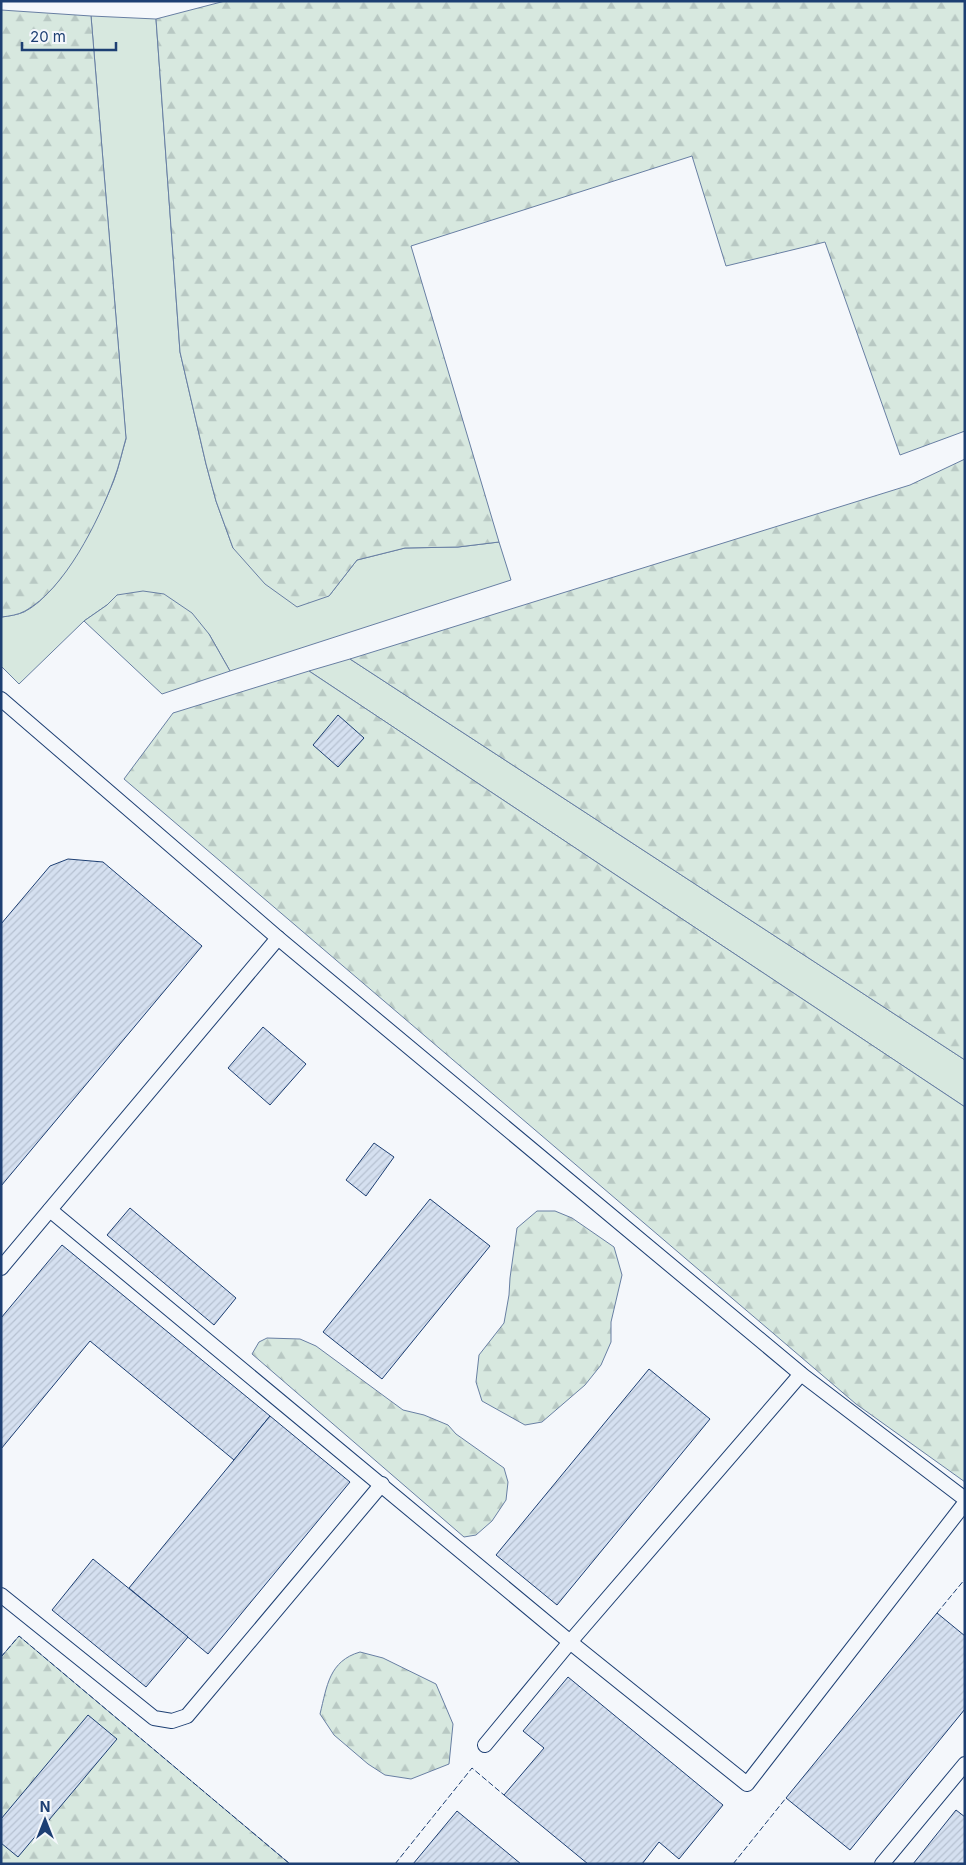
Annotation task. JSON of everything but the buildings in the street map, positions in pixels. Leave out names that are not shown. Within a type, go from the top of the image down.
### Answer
[{"type":"lane","points":[[1,699],[278,938],[801,1374],[965,1501],[747,1784],[570,1642],[50,1210]]},
{"type":"lane","points":[[1,1268],[278,938]]},
{"type":"lane","points":[[485,1745],[570,1642],[801,1374]]},
{"type":"lane","points":[[1,1595],[154,1718],[172,1721],[187,1716],[382,1484]]},
{"type":"lane","points":[[882,1864],[965,1764]]},
{"type":"green space","points":[[225,1],[965,1],[965,431],[900,455],[825,242],[726,266],[692,156],[411,246],[499,542],[458,547],[405,548],[357,560],[329,596],[297,607],[265,584],[233,548],[216,501],[180,352],[156,19]]},
{"type":"green space","points":[[1,10],[91,16],[126,438],[116,474],[99,515],[67,571],[40,601],[22,612],[2,617]]},
{"type":"green space","points":[[91,16],[156,19],[180,352],[216,501],[233,548],[329,596],[357,560],[405,548],[458,547],[499,542],[511,580],[230,671],[209,634],[117,595],[107,605],[84,621],[19,684],[1,666],[1,617],[24,612],[52,589],[65,572],[78,553],[99,514],[116,475],[126,439]]},
{"type":"green space","points":[[965,459],[965,1060],[350,659],[910,485]]},
{"type":"green space","points":[[143,591],[164,594],[192,613],[209,634],[230,671],[162,694],[84,621],[107,605],[117,595]]},
{"type":"green space","points":[[350,659],[965,1060],[965,1107],[309,671]]},
{"type":"green space","points":[[309,671],[965,1107],[965,1482],[856,1404],[124,779],[173,713]]},
{"type":"green space","points":[[537,1211],[555,1211],[572,1218],[614,1247],[622,1275],[611,1322],[611,1342],[601,1365],[585,1385],[542,1422],[525,1425],[482,1401],[476,1382],[479,1355],[504,1323],[517,1228]]},
{"type":"green space","points":[[267,1338],[300,1339],[316,1346],[403,1410],[424,1415],[448,1425],[456,1434],[504,1468],[508,1482],[506,1500],[492,1521],[476,1535],[464,1537],[252,1354],[259,1342]]},
{"type":"green space","points":[[19,1636],[290,1864],[1,1864],[1,1657]]},
{"type":"green space","points":[[360,1652],[383,1658],[436,1684],[453,1724],[449,1764],[411,1779],[385,1775],[368,1764],[334,1735],[320,1714],[328,1684],[336,1668],[342,1662]]},
{"type":"fence","points":[[937,1613],[965,1579]]},
{"type":"fence","points":[[1,1657],[19,1636],[290,1864]]},
{"type":"fence","points":[[395,1864],[472,1768],[504,1795]]},
{"type":"fence","points":[[733,1864],[786,1798]]}]
